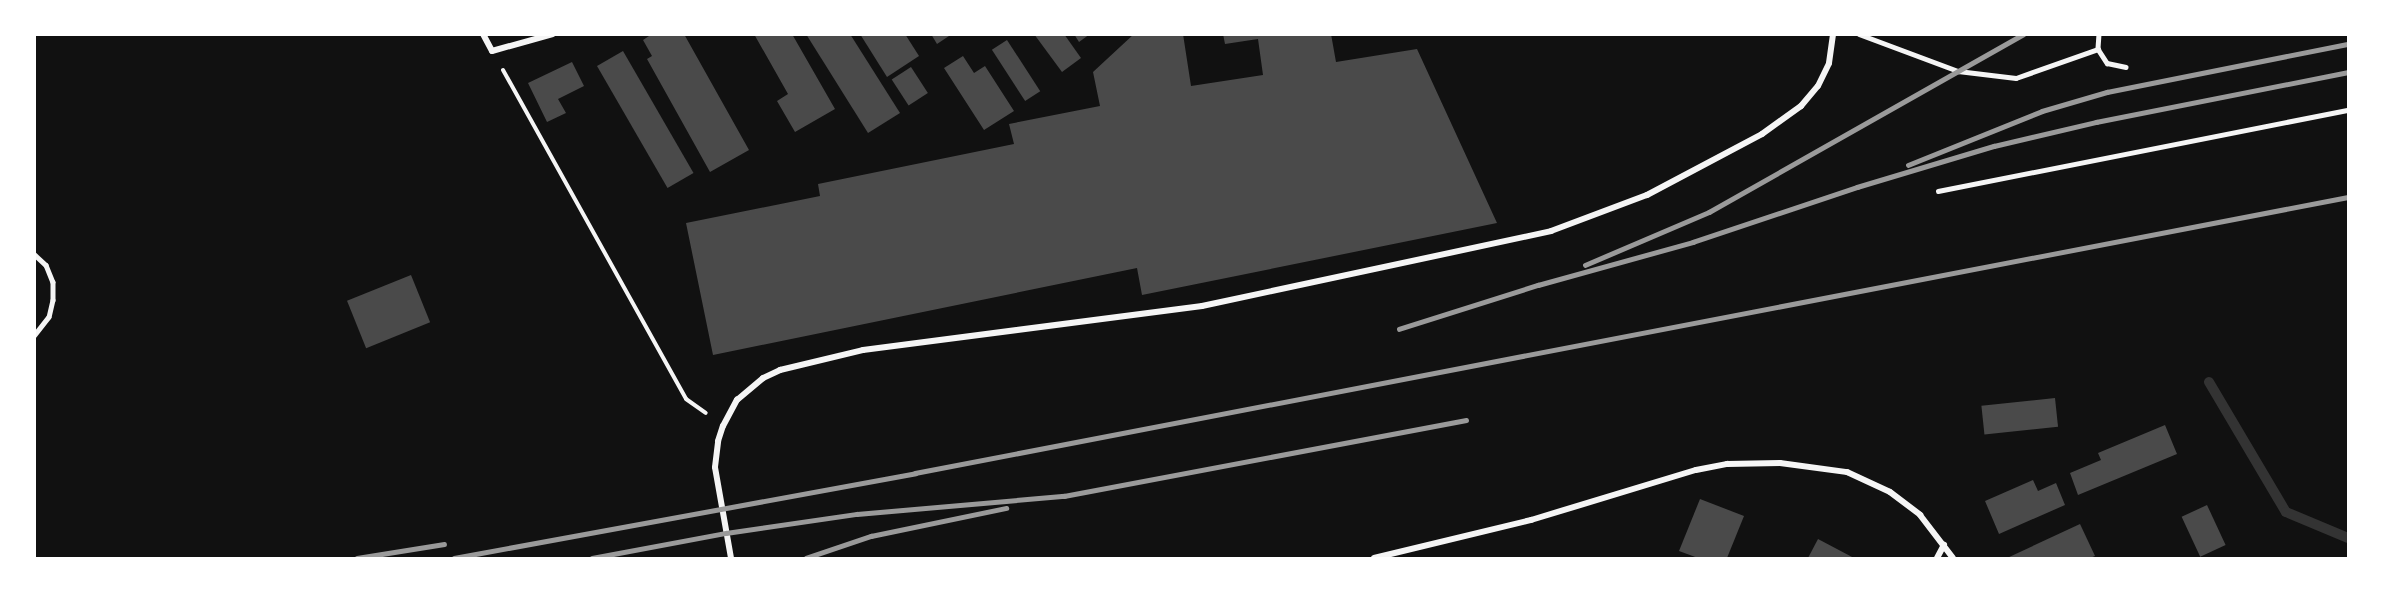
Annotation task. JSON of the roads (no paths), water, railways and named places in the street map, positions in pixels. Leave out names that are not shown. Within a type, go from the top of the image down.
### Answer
[{"type":"street","points":[[483,34],[492,51],[553,34]]},
{"type":"street","points":[[731,558],[715,467],[723,426],[737,400],[750,387],[780,370],[863,350],[1202,306],[1551,231],[1647,195],[1762,134],[1801,106],[1818,86],[1829,63],[1833,34]]},
{"type":"street","points":[[1374,558],[1531,520],[1696,470],[1727,464],[1780,463],[1847,472],[1890,492],[1920,515],[1953,558]]},
{"type":"street","points":[[1937,558],[1944,545]]},
{"type":"lane","points":[[1860,34],[1958,71],[2016,78],[2098,49]]},
{"type":"lane","points":[[2099,34],[2098,49],[2108,63],[2126,67]]},
{"type":"lane","points":[[1938,191],[2349,110]]},
{"type":"lane","points":[[34,254],[46,266],[53,300],[49,317],[34,336]]},
{"type":"waterway","points":[[2209,382],[2286,512],[2348,538]]},
{"type":"railway","points":[[1585,265],[1709,212],[2023,34]]},
{"type":"railway","points":[[1908,165],[2042,111],[2107,92],[2348,44]]},
{"type":"railway","points":[[1399,329],[1538,285],[1693,242],[1857,187],[1994,146],[2096,122],[2348,72]]},
{"type":"railway","points":[[454,558],[915,473],[2348,197]]},
{"type":"railway","points":[[592,558],[726,533],[857,514],[1064,496],[1466,420]]},
{"type":"railway","points":[[806,558],[871,536],[1006,508]]},
{"type":"railway","points":[[357,558],[444,544]]}]
